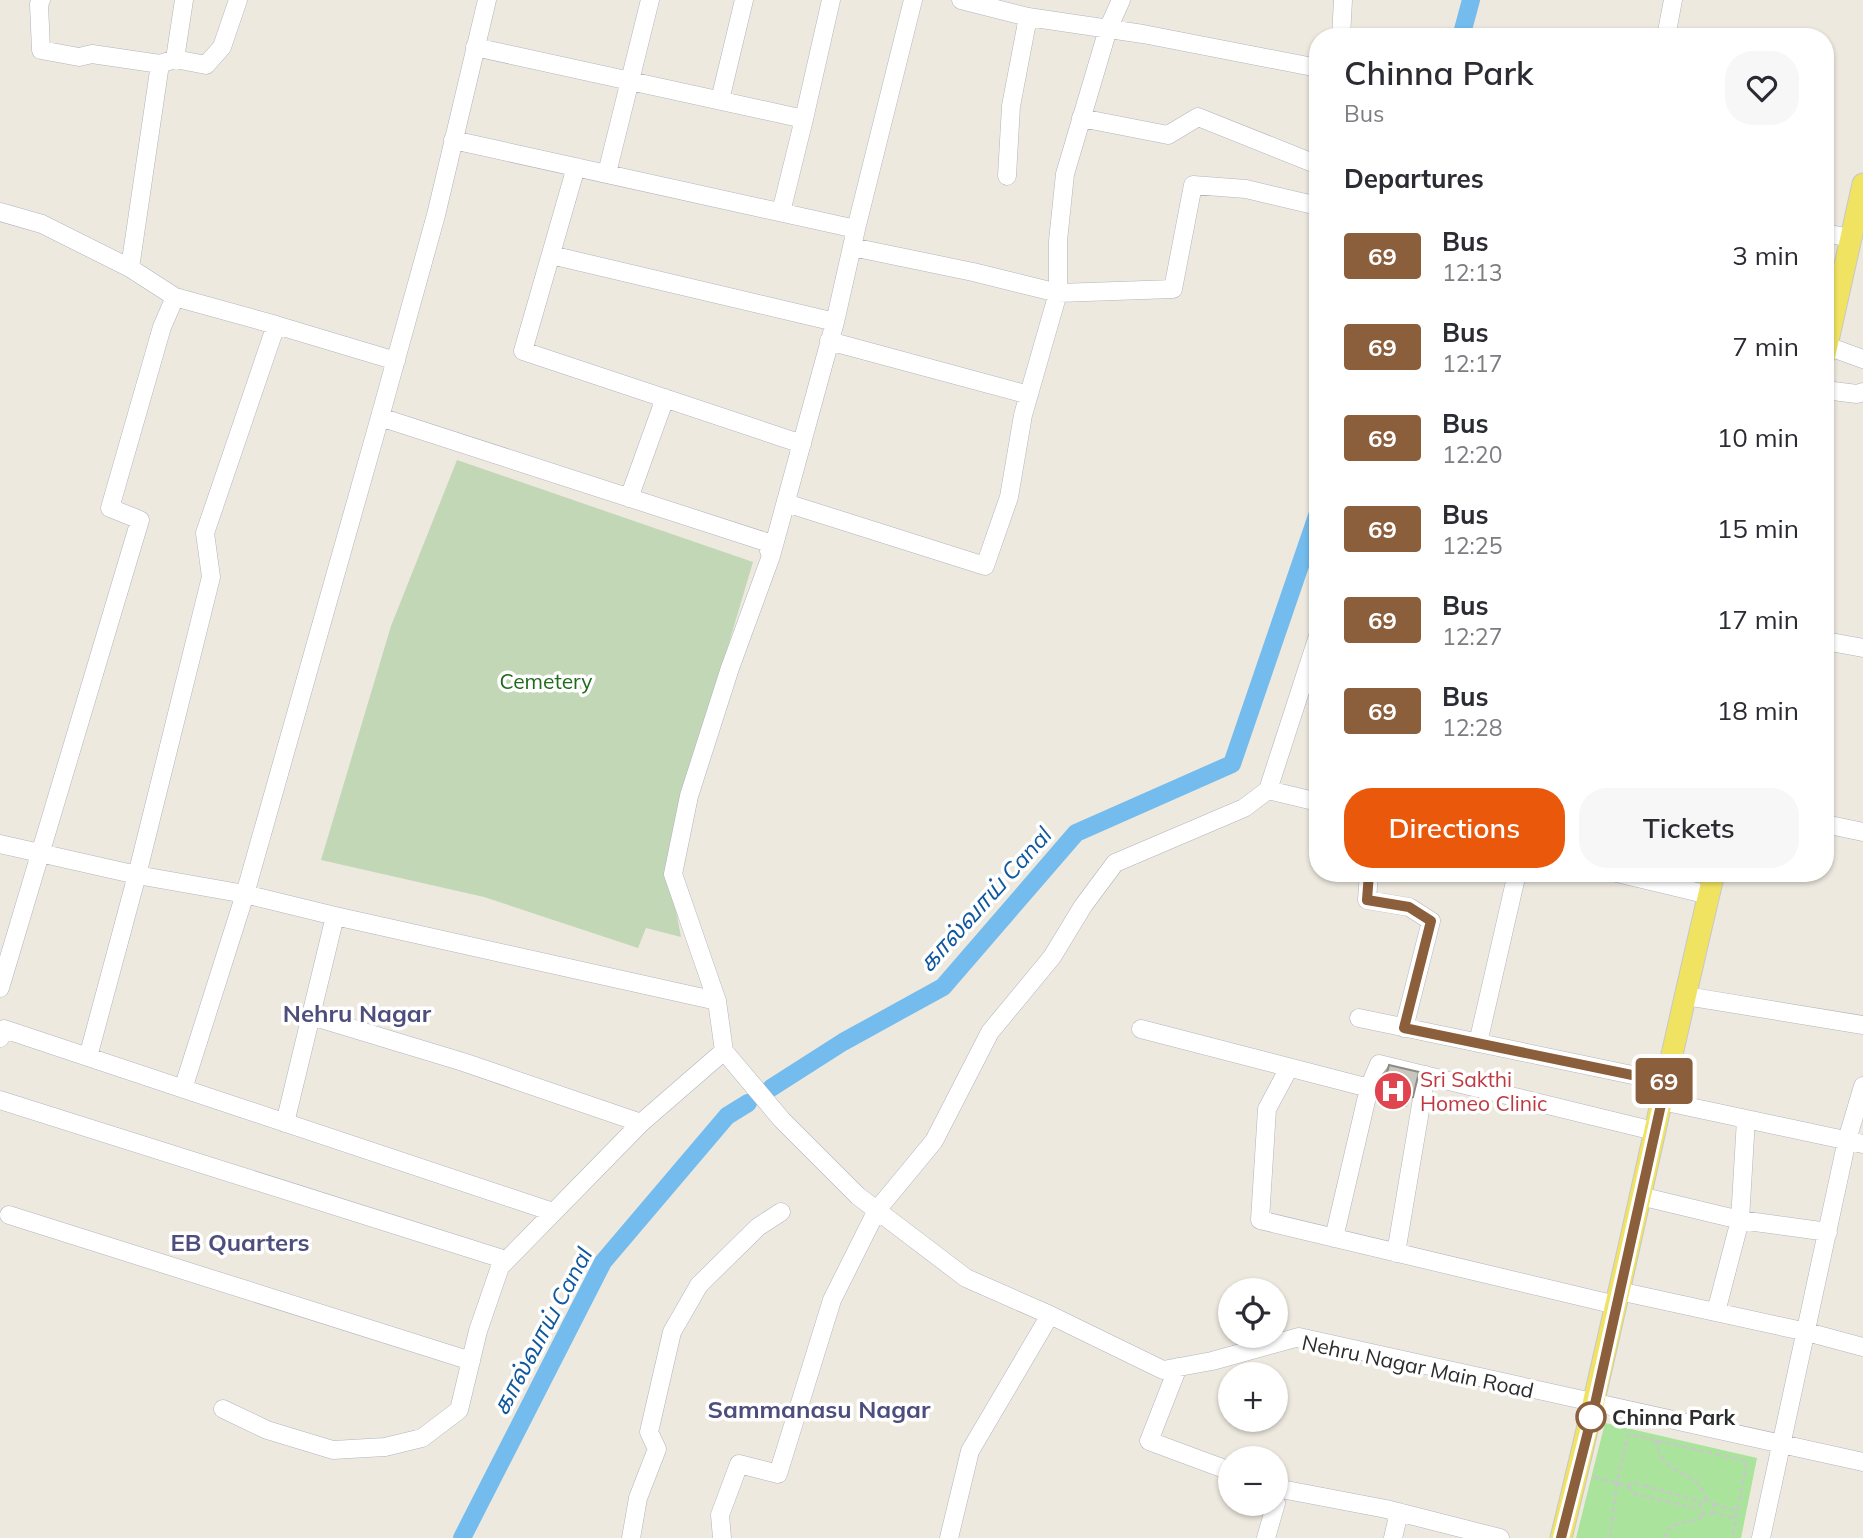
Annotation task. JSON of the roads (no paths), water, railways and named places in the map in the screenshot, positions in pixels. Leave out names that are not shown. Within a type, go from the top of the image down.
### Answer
[{"type":"main road","points":[[1834,313],[1863,184]]},
{"type":"main road","points":[[1561,1538],[1595,1404],[1654,1131],[1712,882]]},
{"type":"street","points":[[41,0],[41,50],[79,57],[92,54],[206,65],[222,47],[238,0]]},
{"type":"street","points":[[130,268],[168,61],[184,0]]},
{"type":"street","points":[[183,1089],[245,894],[396,361],[436,215],[487,0]]},
{"type":"street","points":[[607,173],[650,0]]},
{"type":"street","points":[[720,100],[744,0]]},
{"type":"street","points":[[781,212],[831,0]]},
{"type":"street","points":[[223,1409],[267,1430],[333,1450],[385,1447],[422,1438],[459,1410],[478,1331],[500,1267],[641,1123],[724,1051],[717,1001],[673,874],[689,796],[730,668],[771,555],[786,503],[835,322],[913,0]]},
{"type":"street","points":[[961,0],[1028,17],[1309,66]]},
{"type":"street","points":[[786,503],[985,566],[1009,497],[1023,415],[1058,293],[1058,241],[1065,174],[1108,29],[1121,0]]},
{"type":"street","points":[[1341,28],[1343,0]]},
{"type":"street","points":[[1667,28],[1673,0]]},
{"type":"street","points":[[1007,176],[1011,106],[1028,17]]},
{"type":"street","points":[[475,47],[804,119]]},
{"type":"street","points":[[1082,118],[1168,135],[1198,117],[1309,161]]},
{"type":"street","points":[[453,140],[781,212],[854,238],[1058,293],[1173,289],[1193,185],[1246,189],[1309,204]]},
{"type":"street","points":[[576,167],[523,351],[802,444]]},
{"type":"street","points":[[0,212],[42,224],[130,268],[175,297],[396,361]]},
{"type":"street","points":[[1834,235],[1850,238]]},
{"type":"street","points":[[551,255],[835,322]]},
{"type":"street","points":[[0,988],[140,520],[110,508],[162,327],[175,297]]},
{"type":"street","points":[[88,1057],[137,875],[211,577],[205,533],[275,325]]},
{"type":"street","points":[[830,341],[1029,395]]},
{"type":"street","points":[[1834,352],[1863,359]]},
{"type":"street","points":[[1834,390],[1863,392]]},
{"type":"street","points":[[629,498],[664,398]]},
{"type":"street","points":[[380,417],[766,542],[771,555]]},
{"type":"street","points":[[1834,643],[1863,648]]},
{"type":"street","points":[[722,1538],[720,1515],[739,1464],[778,1474],[832,1300],[877,1210],[934,1141],[990,1032],[1052,957],[1083,906],[1115,863],[1244,808],[1268,790],[1309,684]]},
{"type":"street","points":[[1268,790],[1309,800]]},
{"type":"street","points":[[1834,826],[1863,832]]},
{"type":"street","points":[[0,844],[137,875],[245,894],[717,1001]]},
{"type":"street","points":[[1368,882],[1367,900],[1409,907],[1431,921],[1404,1028]]},
{"type":"street","points":[[1478,1043],[1515,882]]},
{"type":"street","points":[[1655,882],[1709,895]]},
{"type":"street","points":[[285,1123],[335,916]]},
{"type":"street","points":[[1686,996],[1863,1025]]},
{"type":"street","points":[[311,1016],[463,1062],[641,1123]]},
{"type":"street","points":[[1359,1018],[1478,1043],[1664,1092],[1746,1119],[1855,1142]]},
{"type":"street","points":[[1141,1029],[1369,1088]]},
{"type":"street","points":[[1,1031],[88,1057],[553,1212]]},
{"type":"street","name":"Nehru Nagar Main Road","points":[[724,1051],[782,1120],[858,1196],[966,1278],[1163,1370],[1212,1361],[1299,1337],[1863,1462]]},
{"type":"street","points":[[1334,1238],[1369,1088],[1379,1063],[1654,1131]]},
{"type":"street","points":[[1289,1068],[1267,1109],[1260,1220],[1396,1252],[1618,1298],[1716,1312],[1863,1347]]},
{"type":"street","points":[[1396,1252],[1426,1075]]},
{"type":"street","points":[[1761,1538],[1828,1231],[1855,1142],[1863,1086]]},
{"type":"street","points":[[0,1100],[506,1260]]},
{"type":"street","points":[[1716,1312],[1740,1220],[1746,1119]]},
{"type":"street","points":[[1640,1196],[1740,1220],[1828,1231]]},
{"type":"street","points":[[631,1538],[638,1498],[657,1449],[649,1432],[672,1332],[699,1285],[758,1227],[781,1212]]},
{"type":"street","points":[[9,1215],[471,1361]]},
{"type":"street","points":[[949,1538],[970,1451],[1049,1315]]},
{"type":"street","points":[[1178,1367],[1149,1441],[1218,1467]]},
{"type":"street","points":[[1288,1497],[1399,1512],[1500,1538]]},
{"type":"street","points":[[1393,1538],[1399,1512]]},
{"type":"street","points":[[1266,1538],[1272,1516]]},
{"type":"waterway","name":"கால்வாய் Canal","points":[[1463,28],[1471,0]]},
{"type":"waterway","name":"கால்வாய் Canal","points":[[771,1088],[843,1042],[943,987],[1076,833],[1232,764],[1309,539]]},
{"type":"waterway","name":"கால்வாய் Canal","points":[[462,1538],[603,1262],[727,1116],[748,1103]]},
{"type":"place","name":"Sri Sakthi Homeo Clinic","points":[[1393,1091]]},
{"type":"place","name":"Chinna Park","points":[[1591,1417]]},
{"type":"district","name":"Nehru Nagar","points":[[357,1013]]},
{"type":"district","name":"EB Quarters","points":[[240,1242]]},
{"type":"district","name":"Sammanasu Nagar","points":[[819,1409]]},
{"type":"park label","name":"Cemetery","points":[[546,681]]}]
